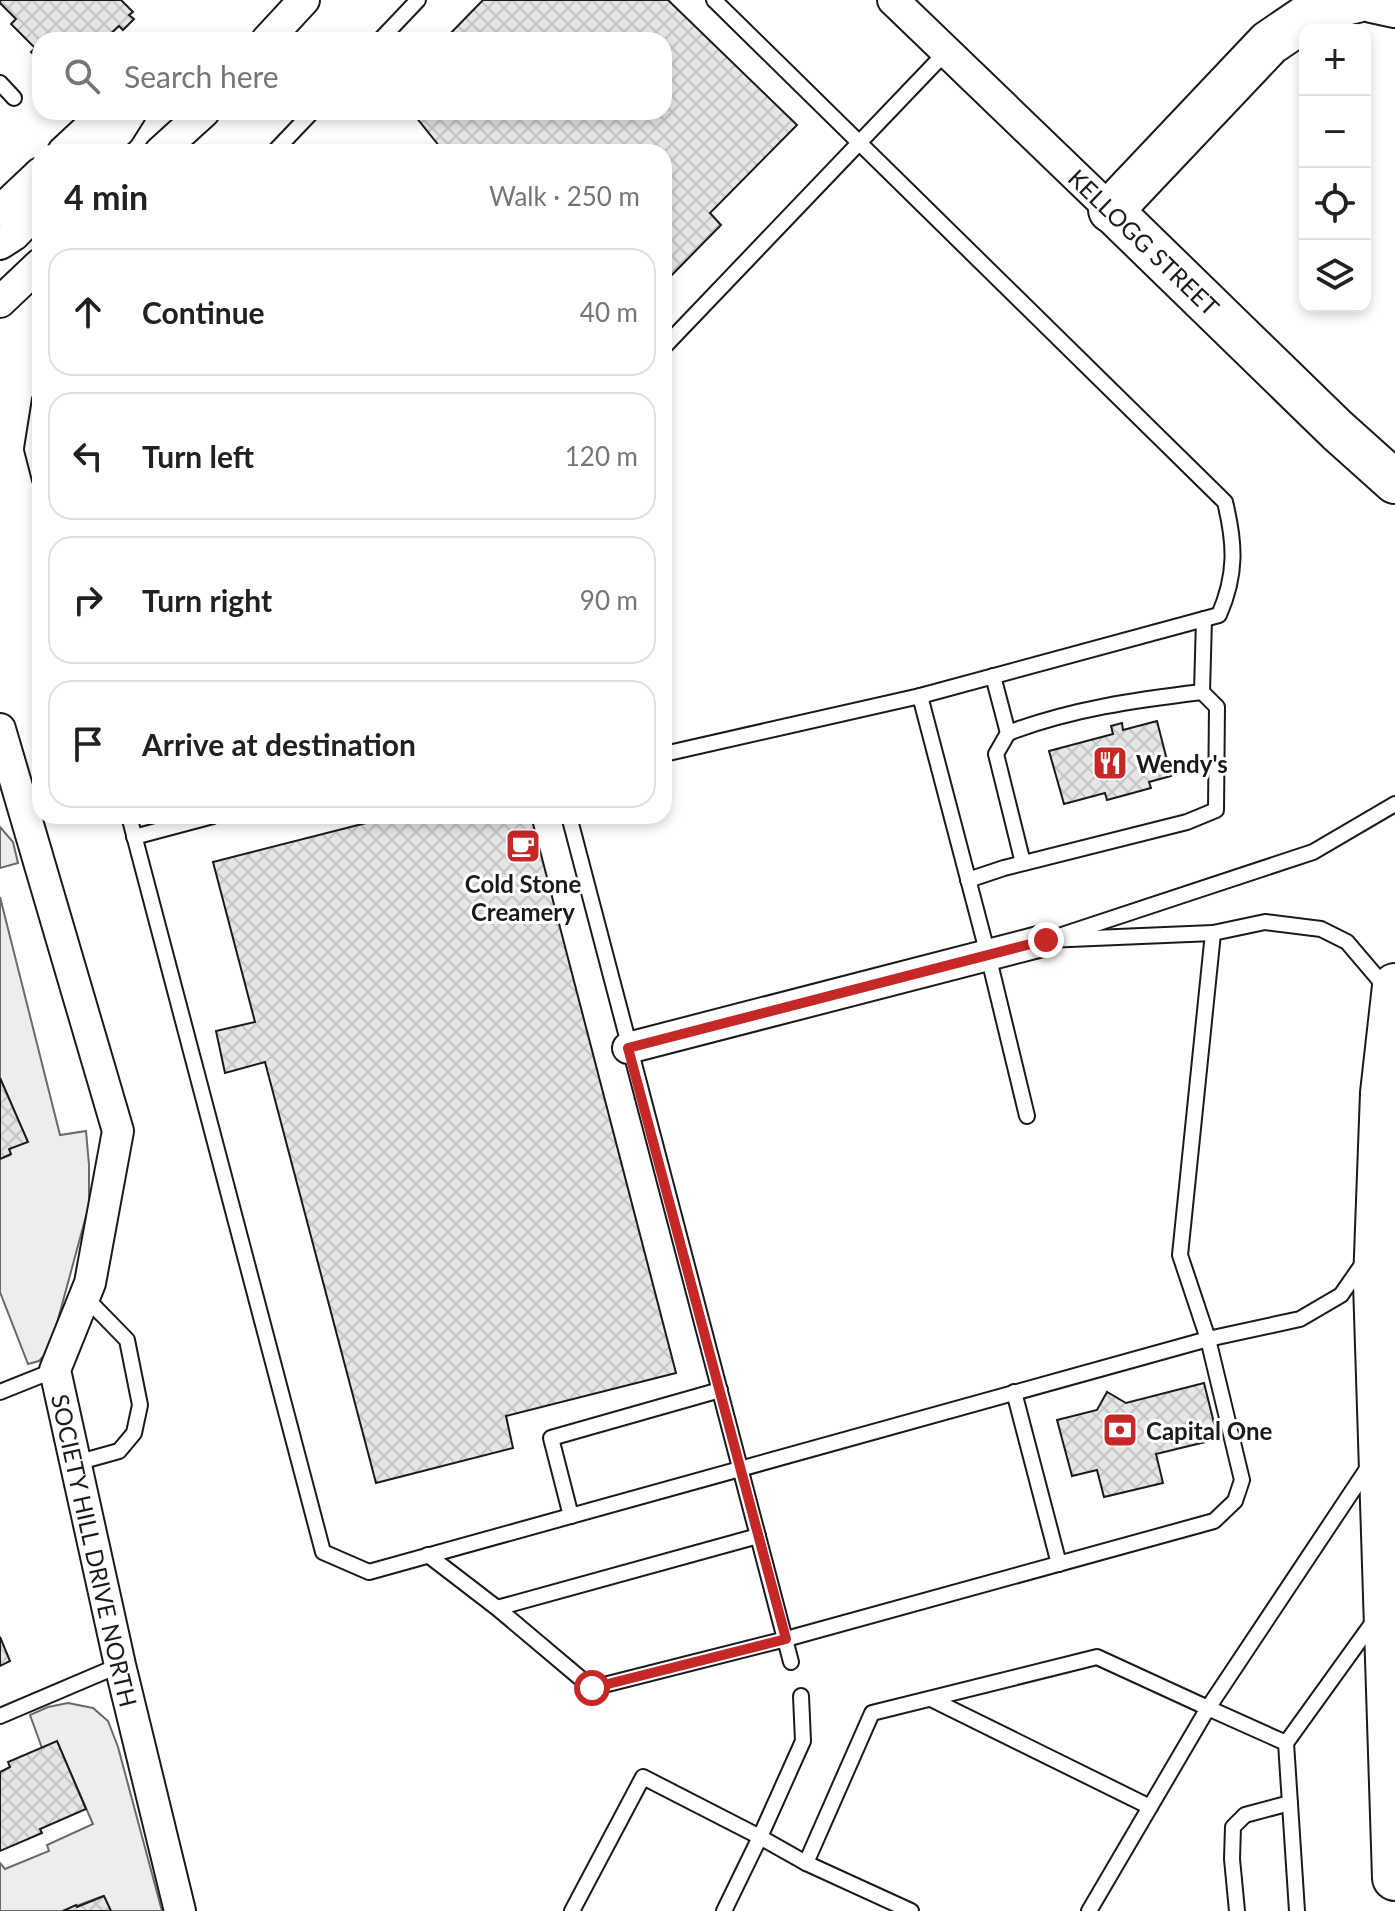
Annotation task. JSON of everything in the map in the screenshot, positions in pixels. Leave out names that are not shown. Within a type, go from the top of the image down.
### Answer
[{"type":"highway","points":[[1111,210],[1269,43],[1319,9],[1357,0]]},
{"type":"highway","points":[[1372,0],[1395,5]]},
{"type":"highway","points":[[1394,993],[1383,1093],[1377,1237],[1380,1449],[1395,1878]]},
{"type":"street","points":[[269,32],[304,0]]},
{"type":"street","name":"KELLOGG STREET","points":[[893,0],[1337,430],[1395,482]]},
{"type":"street","points":[[72,144],[97,120]]},
{"type":"street","points":[[105,144],[126,120]]},
{"type":"street","points":[[169,144],[195,120]]},
{"type":"street","points":[[0,211],[32,181]]},
{"type":"street","points":[[0,244],[32,216]]},
{"type":"street","points":[[0,302],[32,272]]},
{"type":"street","points":[[1337,430],[1395,461]]},
{"type":"street","name":"SOCIETY HILL DRIVE NORTH","points":[[0,729],[6,774],[118,1131],[90,1283],[55,1370],[120,1665],[180,1911]]},
{"type":"street","points":[[628,1048],[1046,940]]},
{"type":"lane","points":[[388,32],[418,0]]},
{"type":"lane","points":[[672,752],[920,696],[1219,615],[1228,595],[1234,538],[1225,502],[714,0]]},
{"type":"lane","points":[[672,339],[946,52]]},
{"type":"lane","points":[[0,83],[14,98]]},
{"type":"lane","points":[[282,144],[304,120]]},
{"type":"lane","points":[[968,880],[1187,822],[1216,810],[1217,707],[1202,692],[1204,619]]},
{"type":"lane","points":[[993,676],[1008,733]]},
{"type":"lane","points":[[1023,863],[996,754],[1008,733],[1039,721],[1120,702],[1202,692]]},
{"type":"lane","points":[[920,696],[1027,1116]]},
{"type":"lane","points":[[1046,940],[1313,852],[1395,804]]},
{"type":"lane","points":[[131,824],[323,1552],[369,1572],[1208,1339],[1300,1319],[1341,1295],[1364,1263],[1377,1237]]},
{"type":"lane","points":[[134,837],[183,824]]},
{"type":"lane","points":[[571,824],[791,1662]]},
{"type":"lane","points":[[1046,940],[1213,933],[1265,922],[1321,929],[1347,942],[1394,993]]},
{"type":"lane","points":[[428,1555],[592,1688],[786,1639],[1214,1521],[1235,1501],[1242,1480],[1208,1339],[1180,1255],[1213,933]]},
{"type":"lane","points":[[76,1463],[119,1451],[134,1433],[140,1405],[127,1340],[85,1297]]},
{"type":"lane","points":[[0,1392],[55,1370]]},
{"type":"lane","points":[[571,1516],[551,1438],[720,1390]]},
{"type":"lane","points":[[1014,1392],[1059,1564]]},
{"type":"lane","points":[[1089,1911],[1208,1708],[1380,1449]]},
{"type":"lane","points":[[497,1608],[758,1536]]},
{"type":"lane","points":[[1297,1911],[1286,1743],[1386,1605]]},
{"type":"lane","points":[[806,1863],[872,1713],[1097,1657],[1286,1743]]},
{"type":"lane","points":[[0,1716],[120,1665]]},
{"type":"lane","points":[[724,1911],[803,1741],[801,1696]]},
{"type":"lane","points":[[931,1699],[1150,1807]]},
{"type":"lane","points":[[572,1911],[643,1777],[806,1863],[911,1911]]},
{"type":"lane","points":[[1237,1911],[1232,1859],[1233,1827],[1245,1815],[1290,1803]]},
{"type":"shaded area","points":[[0,827],[13,842],[18,863],[0,868]]},
{"type":"shaded area","points":[[0,897],[60,1135],[86,1131],[89,1165],[89,1205],[50,1349],[39,1361],[28,1364],[0,1292],[0,1159],[10,1155],[9,1149],[27,1141],[0,1078]]},
{"type":"shaded area","points":[[68,1703],[93,1708],[108,1721],[118,1747],[162,1911],[111,1911],[103,1896],[63,1911],[0,1911],[0,1863],[5,1869],[49,1851],[47,1845],[93,1824],[57,1742],[42,1748],[30,1715]]},
{"type":"building","points":[[0,0],[121,0],[133,12],[129,15],[134,19],[123,30],[119,26],[113,32],[32,32],[32,45],[11,24],[16,19]]},
{"type":"building","points":[[483,0],[668,0],[797,125],[710,213],[721,225],[672,275],[672,144],[438,144],[418,120],[672,120],[672,32],[452,32]]},
{"type":"building","name":"Wendy's","points":[[1157,721],[1171,776],[1149,782],[1151,788],[1107,800],[1105,793],[1064,804],[1049,751],[1113,734],[1111,726],[1122,723],[1123,730]]},
{"type":"building","points":[[362,824],[533,824],[676,1373],[506,1416],[513,1448],[376,1483],[265,1062],[225,1073],[216,1031],[255,1022],[213,862]]},
{"type":"building","points":[[0,1078],[28,1142],[9,1149],[11,1154],[0,1159]]},
{"type":"building","points":[[1204,1383],[1218,1439],[1156,1454],[1163,1483],[1104,1497],[1097,1470],[1072,1476],[1057,1420],[1097,1410],[1107,1392],[1126,1403]]},
{"type":"building","points":[[0,1637],[10,1661],[0,1666]]},
{"type":"building","points":[[57,1741],[86,1809],[0,1851],[0,1772],[10,1767],[8,1762]]},
{"type":"building","points":[[104,1896],[111,1911],[63,1911],[76,1905]]},
{"type":"place","name":"Wendy's","points":[[1110,763]]},
{"type":"place","name":"Cold Stone Creamery","points":[[523,846]]},
{"type":"place","name":"Capital One","points":[[1120,1430]]},
{"type":"route","points":[[592,1688],[786,1639],[628,1048],[1046,940]]}]
